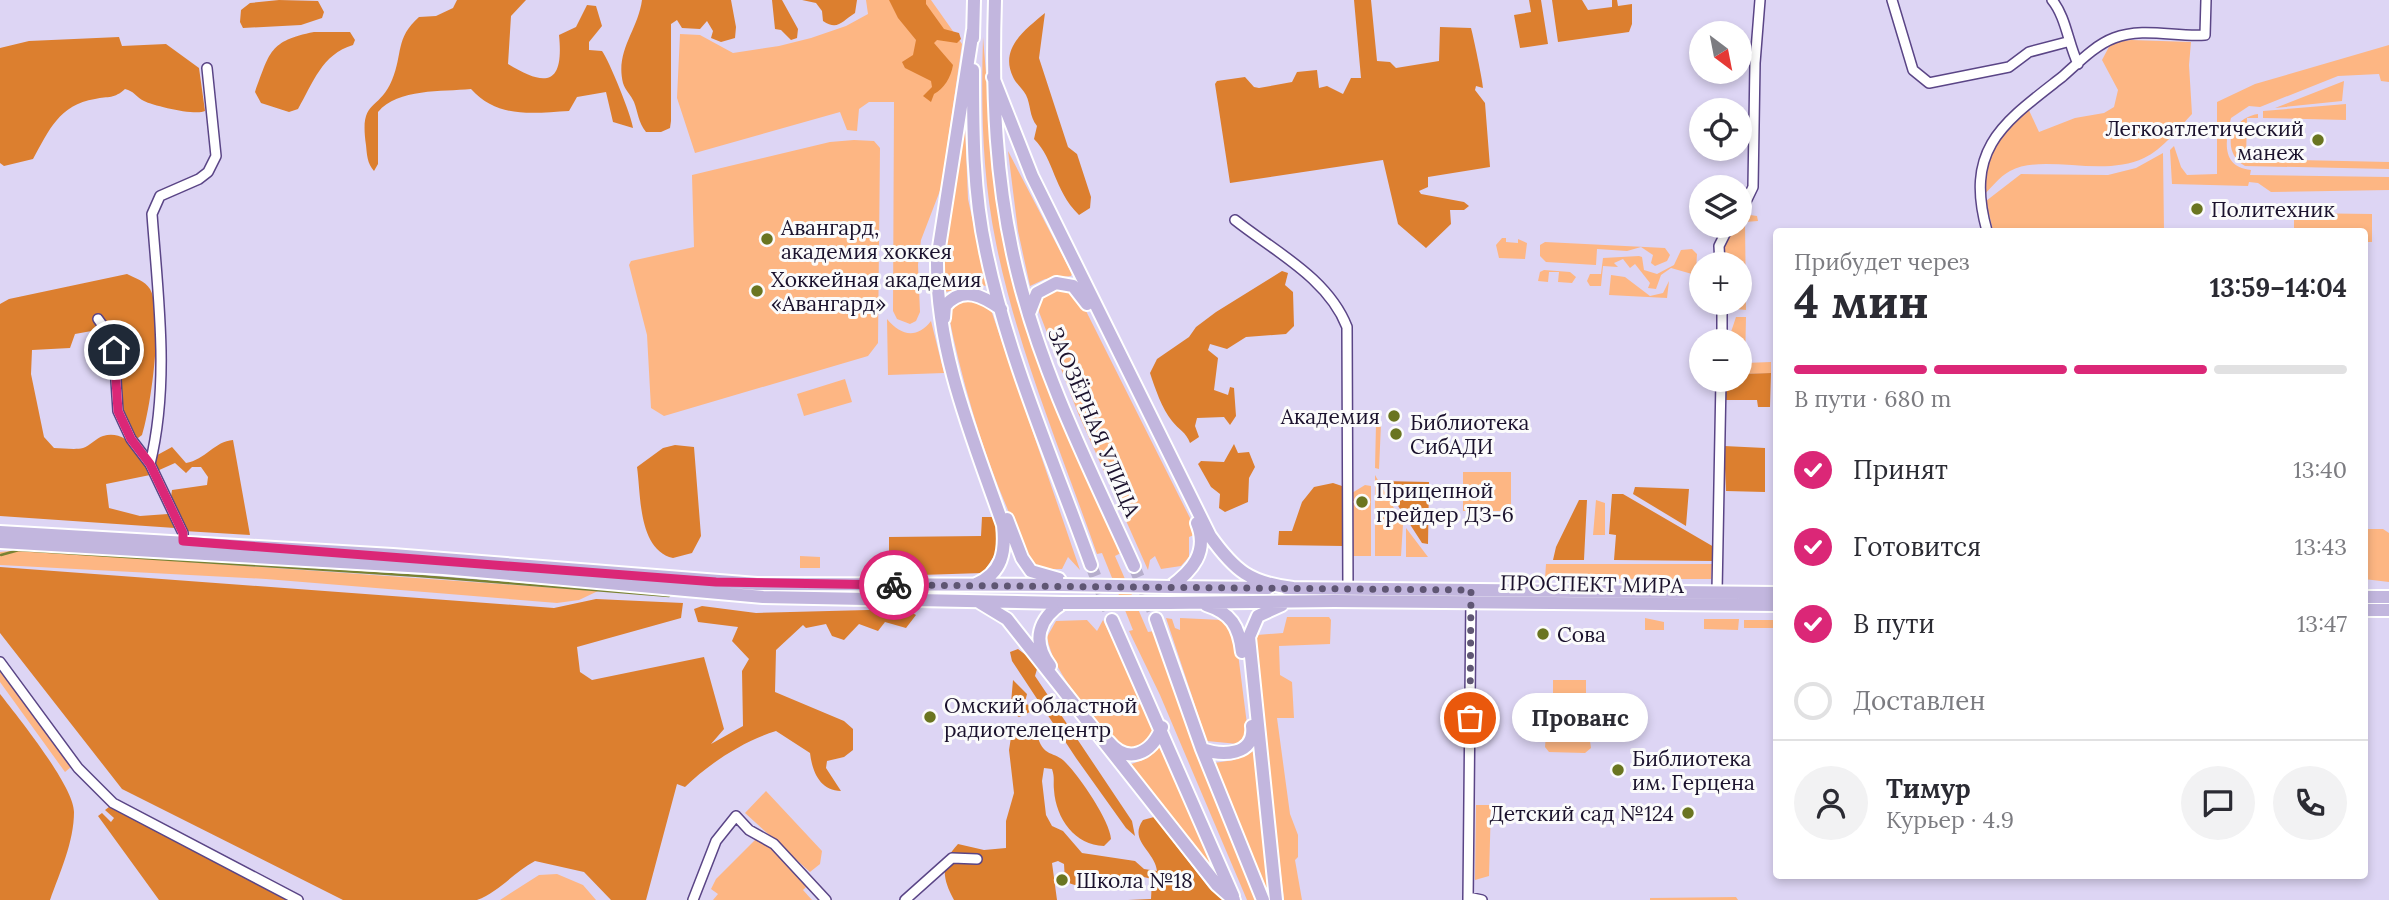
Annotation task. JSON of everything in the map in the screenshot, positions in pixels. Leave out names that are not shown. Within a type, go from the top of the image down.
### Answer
[{"type":"main road","points":[[974,0],[973,133],[978,206],[985,251],[1001,309],[1091,565]]},
{"type":"main road","name":"ЗАОЗЁРНАЯ УЛИЦА","points":[[995,0],[993,77],[1001,185],[1018,275],[1056,392],[1134,566]]},
{"type":"main road","points":[[971,586],[988,579],[1001,562],[1005,548],[1003,525],[947,352],[937,293],[937,260],[973,30]]},
{"type":"main road","points":[[993,77],[1032,176],[1210,536],[1229,561],[1246,576],[1268,585],[1293,588]]},
{"type":"main road","points":[[1029,315],[1037,293],[1049,285],[1065,283],[1082,295],[1199,527],[1201,547],[1196,564],[1170,587]]},
{"type":"main road","points":[[1001,309],[979,295],[964,294],[950,300],[945,306],[945,323],[975,428],[1022,558],[1035,575],[1059,579],[1063,585]]},
{"type":"main road","points":[[0,532],[183,541],[527,572]]},
{"type":"main road","points":[[0,542],[527,572]]},
{"type":"main road","name":"ПРОСПЕКТ МИРА","points":[[527,572],[757,584],[1293,588],[1348,595],[1773,605]]},
{"type":"main road","name":"ПРОСПЕКТ МИРА","points":[[527,572],[763,597],[1200,603],[1295,602],[1348,595]]},
{"type":"main road","name":"ПРОСПЕКТ МИРА","points":[[1471,596],[1773,593]]},
{"type":"main road","points":[[2368,597],[2389,597]]},
{"type":"main road","points":[[973,599],[1000,612],[1007,620],[1209,875],[1234,900]]},
{"type":"main road","points":[[1276,900],[1249,637],[1258,616],[1274,607],[1295,602]]},
{"type":"main road","points":[[1063,603],[1047,613],[1041,622],[1039,641],[1043,657],[1107,739],[1115,749],[1127,755],[1142,754],[1153,746],[1162,727]]},
{"type":"main road","points":[[1200,603],[1226,613],[1238,630],[1253,734],[1248,746],[1234,754],[1220,755],[1202,749]]},
{"type":"main road","points":[[2368,610],[2389,610]]},
{"type":"main road","points":[[1156,619],[1202,749],[1263,900]]},
{"type":"main road","points":[[1112,620],[1162,727],[1234,900]]},
{"type":"street","points":[[1752,189],[1754,75],[1760,0]]},
{"type":"street","points":[[1892,0],[1913,71],[1929,83],[2008,67],[2029,52],[2067,41]]},
{"type":"street","points":[[2052,0],[2060,10],[2067,41],[2078,64]]},
{"type":"street","points":[[1986,228],[1978,189],[1985,156],[2013,114],[2112,38],[2137,32],[2205,35],[2206,0]]},
{"type":"street","points":[[150,464],[154,446],[162,334],[152,214],[160,196],[199,179],[208,172],[216,156],[206,68]]},
{"type":"street","points":[[1235,220],[1316,283],[1335,304],[1347,327],[1348,595]]},
{"type":"street","points":[[98,319],[110,336],[114,350],[118,411],[131,439],[150,464],[183,533],[183,541]]},
{"type":"street","points":[[1717,592],[1721,392]]},
{"type":"street","points":[[1471,596],[1468,898],[1482,900]]},
{"type":"street","points":[[0,662],[78,768],[113,803],[298,900]]},
{"type":"street","points":[[693,900],[716,842],[736,816],[749,830],[774,844],[826,900]]},
{"type":"street","points":[[905,900],[952,858],[977,859]]},
{"type":"shaded area","points":[[279,0],[318,1],[324,12],[322,18],[301,25],[243,28],[240,22],[241,10],[250,3]]},
{"type":"shaded area","points":[[457,0],[526,0],[511,16],[508,64],[522,72],[543,78],[550,77],[559,64],[559,35],[576,27],[587,5],[596,6],[602,26],[589,42],[589,50],[602,51],[605,56],[625,101],[633,128],[613,122],[606,92],[577,97],[569,111],[529,113],[504,110],[481,99],[471,89],[421,93],[397,99],[378,112],[378,164],[374,171],[367,156],[365,120],[392,80],[406,32],[419,17],[436,16],[453,8]]},
{"type":"shaded area","points":[[642,0],[731,0],[736,27],[735,38],[721,42],[711,38],[713,31],[707,21],[700,29],[682,28],[677,20],[671,24],[671,121],[670,128],[661,132],[646,132],[625,88],[621,71],[624,51]]},
{"type":"shaded area","points":[[772,0],[782,0],[798,29],[797,38],[791,40],[781,30],[775,29]]},
{"type":"shaded area","points":[[802,0],[857,0],[855,13],[840,24],[832,25],[823,21],[822,11],[816,3]]},
{"type":"shaded area","points":[[866,0],[931,0],[962,44],[941,188],[921,240],[918,265],[920,312],[916,321],[910,324],[897,319],[893,311],[894,102],[869,102],[859,109],[857,131],[847,130],[840,112],[695,153],[677,98],[680,34],[700,35],[733,53],[779,46],[846,26],[868,14]]},
{"type":"shaded area","points":[[889,0],[926,0],[926,4],[944,29],[959,33],[961,39],[957,43],[937,40],[934,43],[953,65],[951,74],[934,94],[931,102],[923,96],[932,87],[931,81],[905,68],[902,62],[913,55],[916,40],[898,18]]},
{"type":"shaded area","points":[[1354,0],[1371,0],[1377,61],[1390,62],[1396,68],[1439,61],[1440,27],[1471,28],[1483,88],[1476,86],[1475,90],[1485,103],[1490,167],[1428,177],[1428,187],[1419,191],[1421,194],[1464,202],[1469,206],[1464,210],[1450,210],[1451,224],[1426,248],[1398,224],[1383,160],[1230,183],[1215,84],[1217,81],[1245,77],[1254,87],[1259,88],[1292,82],[1297,72],[1317,70],[1319,88],[1327,86],[1343,94],[1351,78],[1361,78]]},
{"type":"shaded area","points":[[1529,0],[1541,0],[1548,44],[1520,48],[1514,15],[1531,12]]},
{"type":"shaded area","points":[[1552,0],[1582,0],[1588,10],[1612,7],[1612,0],[1617,0],[1618,6],[1632,4],[1632,24],[1629,32],[1558,42]]},
{"type":"shaded area","points":[[1045,13],[1039,58],[1068,147],[1077,154],[1091,197],[1090,208],[1079,215],[1064,195],[1046,156],[1034,139],[1037,126],[1026,95],[1014,80],[1010,67],[1009,57],[1017,40]]},
{"type":"shaded area","points":[[314,32],[350,32],[355,40],[353,45],[342,49],[326,62],[298,109],[289,112],[261,103],[255,92],[273,50],[288,40]]},
{"type":"shaded area","points":[[119,37],[122,46],[166,44],[199,68],[205,111],[184,111],[156,105],[125,89],[114,96],[83,102],[64,113],[56,120],[33,159],[4,166],[0,163],[0,48],[29,41]]},
{"type":"shaded area","points":[[983,37],[990,122],[1023,316],[1044,377],[1121,553],[1115,556],[1148,632],[1154,631],[1198,757],[1256,900],[1247,900],[1160,695],[1129,631],[1133,630],[1102,553],[1097,554],[1028,360],[1005,282],[991,217],[984,140]]},
{"type":"shaded area","points":[[2131,40],[2191,42],[2189,65],[2192,114],[2170,138],[2151,154],[2128,164],[2023,166],[2006,173],[1982,197],[1990,158],[2000,136],[2027,106],[2039,132],[2075,118],[2104,113],[2114,107],[2118,90],[2102,60],[2111,43]]},
{"type":"shaded area","points":[[2389,45],[2389,82],[2381,81],[2379,74],[2338,76],[2260,107],[2249,106],[2231,118],[2227,152],[2234,164],[2251,170],[2250,175],[2389,177],[2389,190],[2271,192],[2258,183],[2249,182],[2248,186],[2172,184],[2170,150],[2174,146],[2181,167],[2187,175],[2217,174],[2217,102],[2255,84]]},
{"type":"shaded area","points":[[2344,81],[2342,101],[2275,108]]},
{"type":"shaded area","points":[[2346,104],[2346,120],[2263,118],[2263,111]]},
{"type":"shaded area","points":[[2258,114],[2258,118],[2247,118],[2246,159],[2389,162],[2389,169],[2245,166],[2237,160],[2233,152],[2232,136],[2241,122],[2248,117]]},
{"type":"shaded area","points":[[965,126],[968,199],[987,286],[978,285],[945,292],[943,283],[946,240],[953,184]]},
{"type":"shaded area","name":"Хоккейная академия «Авангард»","points":[[874,141],[880,148],[878,343],[868,356],[664,416],[651,408],[647,335],[629,265],[631,261],[694,247],[692,175],[830,142]]},
{"type":"shaded area","points":[[1008,151],[1071,276],[1045,279],[1030,286],[1018,231]]},
{"type":"shaded area","points":[[2163,153],[2164,228],[1992,228],[1986,201],[2021,174],[2108,175],[2136,168]]},
{"type":"shaded area","points":[[2294,213],[2372,214],[2372,242],[2368,242],[2368,228],[2294,228]]},
{"type":"shaded area","points":[[1752,215],[1757,216],[1758,221],[1752,221]]},
{"type":"shaded area","points":[[1502,238],[1506,238],[1506,242],[1518,243],[1518,239],[1527,243],[1525,259],[1499,258],[1496,245]]},
{"type":"shaded area","points":[[1726,238],[1745,238],[1745,252],[1723,252],[1722,245]]},
{"type":"shaded area","points":[[1545,242],[1665,248],[1670,255],[1667,261],[1655,266],[1651,263],[1653,255],[1641,247],[1627,251],[1597,249],[1596,265],[1546,262],[1540,256],[1540,245]]},
{"type":"shaded area","points":[[1692,249],[1695,252],[1689,252],[1689,273],[1671,268],[1661,275],[1656,289],[1648,288],[1650,283],[1635,264],[1630,268],[1623,259],[1614,263],[1618,267],[1603,266],[1601,286],[1590,286],[1587,281],[1590,274],[1601,274],[1603,258],[1639,256],[1642,257],[1644,270],[1657,274],[1674,265],[1681,250]]},
{"type":"shaded area","points":[[1544,270],[1570,272],[1576,277],[1572,283],[1558,282],[1559,272],[1549,272],[1548,282],[1538,281],[1540,272]]},
{"type":"shaded area","points":[[1282,271],[1288,273],[1285,285],[1293,292],[1294,326],[1286,334],[1246,337],[1227,349],[1210,344],[1208,350],[1218,358],[1214,390],[1228,395],[1230,387],[1234,388],[1236,416],[1230,425],[1224,417],[1197,418],[1195,426],[1199,437],[1190,443],[1168,416],[1157,392],[1150,373],[1157,359],[1189,337],[1196,327],[1216,312]]},
{"type":"shaded area","points":[[127,274],[150,289],[156,318],[155,361],[142,435],[138,438],[132,436],[129,430],[118,387],[97,330],[75,334],[70,348],[32,350],[31,374],[44,437],[54,448],[83,448],[100,437],[112,435],[127,440],[139,452],[150,475],[106,484],[109,508],[140,516],[168,514],[177,525],[175,528],[0,516],[0,304],[9,299]]},
{"type":"shaded area","points":[[1611,275],[1625,277],[1650,296],[1663,293],[1669,281],[1667,298],[1609,295]]},
{"type":"shaded area","points":[[1051,290],[1073,292],[1081,301],[1192,522],[1194,535],[1189,537],[1189,557],[1181,566],[1161,569],[1155,556],[1150,560],[1148,570],[1078,413],[1039,312],[1039,300]]},
{"type":"shaded area","points":[[973,299],[985,302],[991,310],[1080,570],[1068,557],[1062,569],[1045,569],[1034,565],[993,473],[963,377],[948,312],[953,305]]},
{"type":"shaded area","points":[[1736,317],[1746,317],[1746,329],[1732,329]]},
{"type":"shaded area","points":[[887,319],[898,329],[909,333],[920,331],[931,321],[944,373],[888,375]]},
{"type":"shaded area","points":[[1771,362],[1771,373],[1752,374],[1752,363]]},
{"type":"shaded area","points":[[1771,373],[1770,407],[1758,407],[1757,400],[1724,400],[1724,392],[1752,392],[1752,374]]},
{"type":"shaded area","points":[[845,379],[852,402],[804,416],[797,394]]},
{"type":"shaded area","points":[[1376,424],[1381,424],[1379,469],[1375,468]]},
{"type":"shaded area","points":[[233,440],[250,535],[184,531],[171,497],[172,490],[207,485],[208,477],[201,467],[192,467],[186,473],[175,463],[157,471],[150,459],[172,447],[186,463]]},
{"type":"shaded area","points":[[1234,444],[1238,453],[1249,452],[1255,467],[1249,478],[1248,502],[1225,512],[1219,508],[1220,494],[1211,487],[1198,464],[1201,461],[1224,462]]},
{"type":"shaded area","points":[[675,445],[694,447],[701,536],[692,553],[673,558],[662,553],[647,533],[637,467],[663,448]]},
{"type":"shaded area","points":[[1724,446],[1765,448],[1765,492],[1726,491]]},
{"type":"shaded area","points":[[1463,472],[1511,472],[1511,511],[1463,511]]},
{"type":"shaded area","points":[[1375,475],[1403,524],[1401,556],[1375,556]]},
{"type":"shaded area","points":[[1382,481],[1429,482],[1428,544],[1422,543]]},
{"type":"shaded area","points":[[1333,483],[1342,486],[1343,546],[1278,545],[1279,531],[1292,531],[1302,502],[1314,487]]},
{"type":"shaded area","points":[[1365,485],[1371,486],[1371,556],[1352,556],[1352,493]]},
{"type":"shaded area","points":[[1635,487],[1689,489],[1686,526],[1633,494]]},
{"type":"shaded area","points":[[1612,494],[1623,494],[1714,547],[1713,561],[1614,560],[1616,535],[1609,534]]},
{"type":"shaded area","points":[[1579,500],[1587,500],[1584,560],[1553,560],[1556,547]]},
{"type":"shaded area","points":[[1596,500],[1605,503],[1605,535],[1593,535]]},
{"type":"shaded area","points":[[982,517],[998,517],[998,550],[983,573],[889,576],[889,537],[981,536]]},
{"type":"shaded area","points":[[1406,528],[1428,557],[1406,557]]},
{"type":"shaded area","points":[[2368,529],[2383,529],[2389,533],[2389,582],[2368,579]]},
{"type":"shaded area","points":[[21,550],[598,591],[579,600],[557,603],[266,579],[0,565],[0,552]]},
{"type":"shaded area","points":[[800,556],[820,557],[820,568],[800,568]]},
{"type":"shaded area","points":[[1546,564],[1712,564],[1711,579],[1545,579]]},
{"type":"shaded area","points":[[0,567],[554,608],[596,599],[683,603],[681,618],[577,647],[580,672],[592,680],[704,657],[724,729],[711,744],[743,726],[742,671],[749,659],[732,641],[738,627],[698,622],[694,609],[702,606],[756,613],[906,609],[916,615],[906,628],[885,622],[878,631],[859,624],[844,640],[832,636],[826,624],[806,628],[803,625],[776,650],[775,692],[844,721],[853,729],[853,750],[844,757],[827,761],[826,768],[841,791],[822,784],[815,773],[810,753],[776,731],[739,747],[716,761],[685,787],[677,784],[646,900],[611,900],[584,872],[535,861],[477,900],[343,900],[122,789],[0,633]]},
{"type":"shaded area","points":[[1287,617],[1329,617],[1331,620],[1330,644],[1279,646],[1280,675],[1292,682],[1294,718],[1277,718],[1290,814],[1298,835],[1298,857],[1295,860],[1302,900],[1284,900],[1254,643],[1257,635],[1283,633]]},
{"type":"shaded area","points":[[1166,618],[1172,619],[1175,628],[1180,630],[1180,618],[1222,620],[1236,638],[1248,732],[1238,744],[1207,741]]},
{"type":"shaded area","points":[[1645,618],[1664,622],[1664,630],[1645,630]]},
{"type":"shaded area","points":[[1704,619],[1739,619],[1738,630],[1704,629]]},
{"type":"shaded area","points":[[1087,620],[1097,631],[1103,620],[1151,721],[1151,736],[1132,751],[1117,746],[1066,681],[1051,652],[1047,637],[1056,621]]},
{"type":"shaded area","points":[[1744,620],[1773,620],[1773,628],[1744,628]]},
{"type":"shaded area","points":[[1018,649],[1031,659],[1037,669],[1035,676],[1132,821],[1135,836],[1126,828],[1076,758],[1012,661],[1010,652]]},
{"type":"shaded area","points":[[0,667],[71,767],[65,772],[0,682]]},
{"type":"shaded area","points":[[1013,680],[1027,694],[1025,702],[1030,712],[1019,717],[1014,714],[1011,703]]},
{"type":"shaded area","points":[[1553,680],[1586,680],[1586,730],[1553,730]]},
{"type":"shaded area","points":[[0,694],[55,769],[72,800],[72,834],[50,900],[0,900]]},
{"type":"shaded area","points":[[1021,724],[1037,733],[1042,747],[1062,759],[1072,770],[1106,822],[1111,839],[1104,846],[1084,841],[1076,835],[1059,811],[1052,769],[1044,768],[1042,781],[1046,815],[1052,826],[1063,831],[1082,853],[1135,861],[1144,869],[1157,871],[1139,834],[1143,820],[1154,817],[1209,888],[1223,900],[1128,900],[1151,899],[1152,879],[1128,877],[1085,886],[1075,885],[1065,881],[1064,864],[1058,861],[1052,863],[1057,900],[954,900],[947,885],[945,871],[948,858],[958,844],[984,850],[1006,848],[1006,821],[1014,793],[1009,750],[1012,731]]},
{"type":"shaded area","points":[[1552,732],[1589,734],[1591,748],[1585,753],[1549,752],[1545,747],[1546,735]]},
{"type":"shaded area","points":[[1160,746],[1213,869],[1129,765],[1148,758]]},
{"type":"shaded area","points":[[1254,751],[1270,897],[1214,763],[1234,760]]},
{"type":"shaded area","points":[[766,791],[822,851],[820,864],[810,872],[745,813]]},
{"type":"shaded area","points":[[1476,805],[1491,805],[1489,876],[1475,880]]},
{"type":"shaded area","points":[[109,807],[289,900],[159,900],[98,816],[102,813],[111,822],[114,818],[105,810]]},
{"type":"shaded area","points":[[756,839],[773,845],[808,885],[803,890],[812,900],[713,900],[718,894],[711,889],[716,879]]},
{"type":"shaded area","points":[[557,874],[583,885],[596,900],[500,900],[539,875]]},
{"type":"shaded area","points":[[1736,897],[1738,900],[1650,900],[1650,898]]},
{"type":"waterway","points":[[1,555],[19,550],[419,576],[669,596]]},
{"type":"tunnel","points":[[1091,565],[1112,620]]},
{"type":"tunnel","points":[[1134,566],[1156,619]]},
{"type":"way so far","points":[[894,585],[1471,590],[1470,718]]},
{"type":"place","name":"Легкоатлетический манеж","points":[[2318,140]]},
{"type":"place","name":"Политехник","points":[[2197,209]]},
{"type":"place","name":"Авангард, академия хоккея","points":[[767,239]]},
{"type":"place","name":"Хоккейная академия «Авангард»","points":[[757,291]]},
{"type":"place","name":"Академия","points":[[1394,416]]},
{"type":"place","name":"Библиотека СибАДИ","points":[[1396,434]]},
{"type":"place","name":"Прицепной грейдер ДЗ-6","points":[[1362,502]]},
{"type":"place","name":"Сова","points":[[1543,634]]},
{"type":"place","name":"Омский областной радиотелецентр","points":[[930,717]]},
{"type":"place","name":"Прованс","points":[[1470,718]]},
{"type":"place","name":"Библиотека им. Герцена","points":[[1618,770]]},
{"type":"place","name":"Детский сад №124","points":[[1688,813]]},
{"type":"place","name":"Школа №18","points":[[1062,880]]},
{"type":"route","points":[[114,350],[118,411],[131,439],[150,464],[183,533],[183,541],[393,555],[716,582],[894,585]]}]
